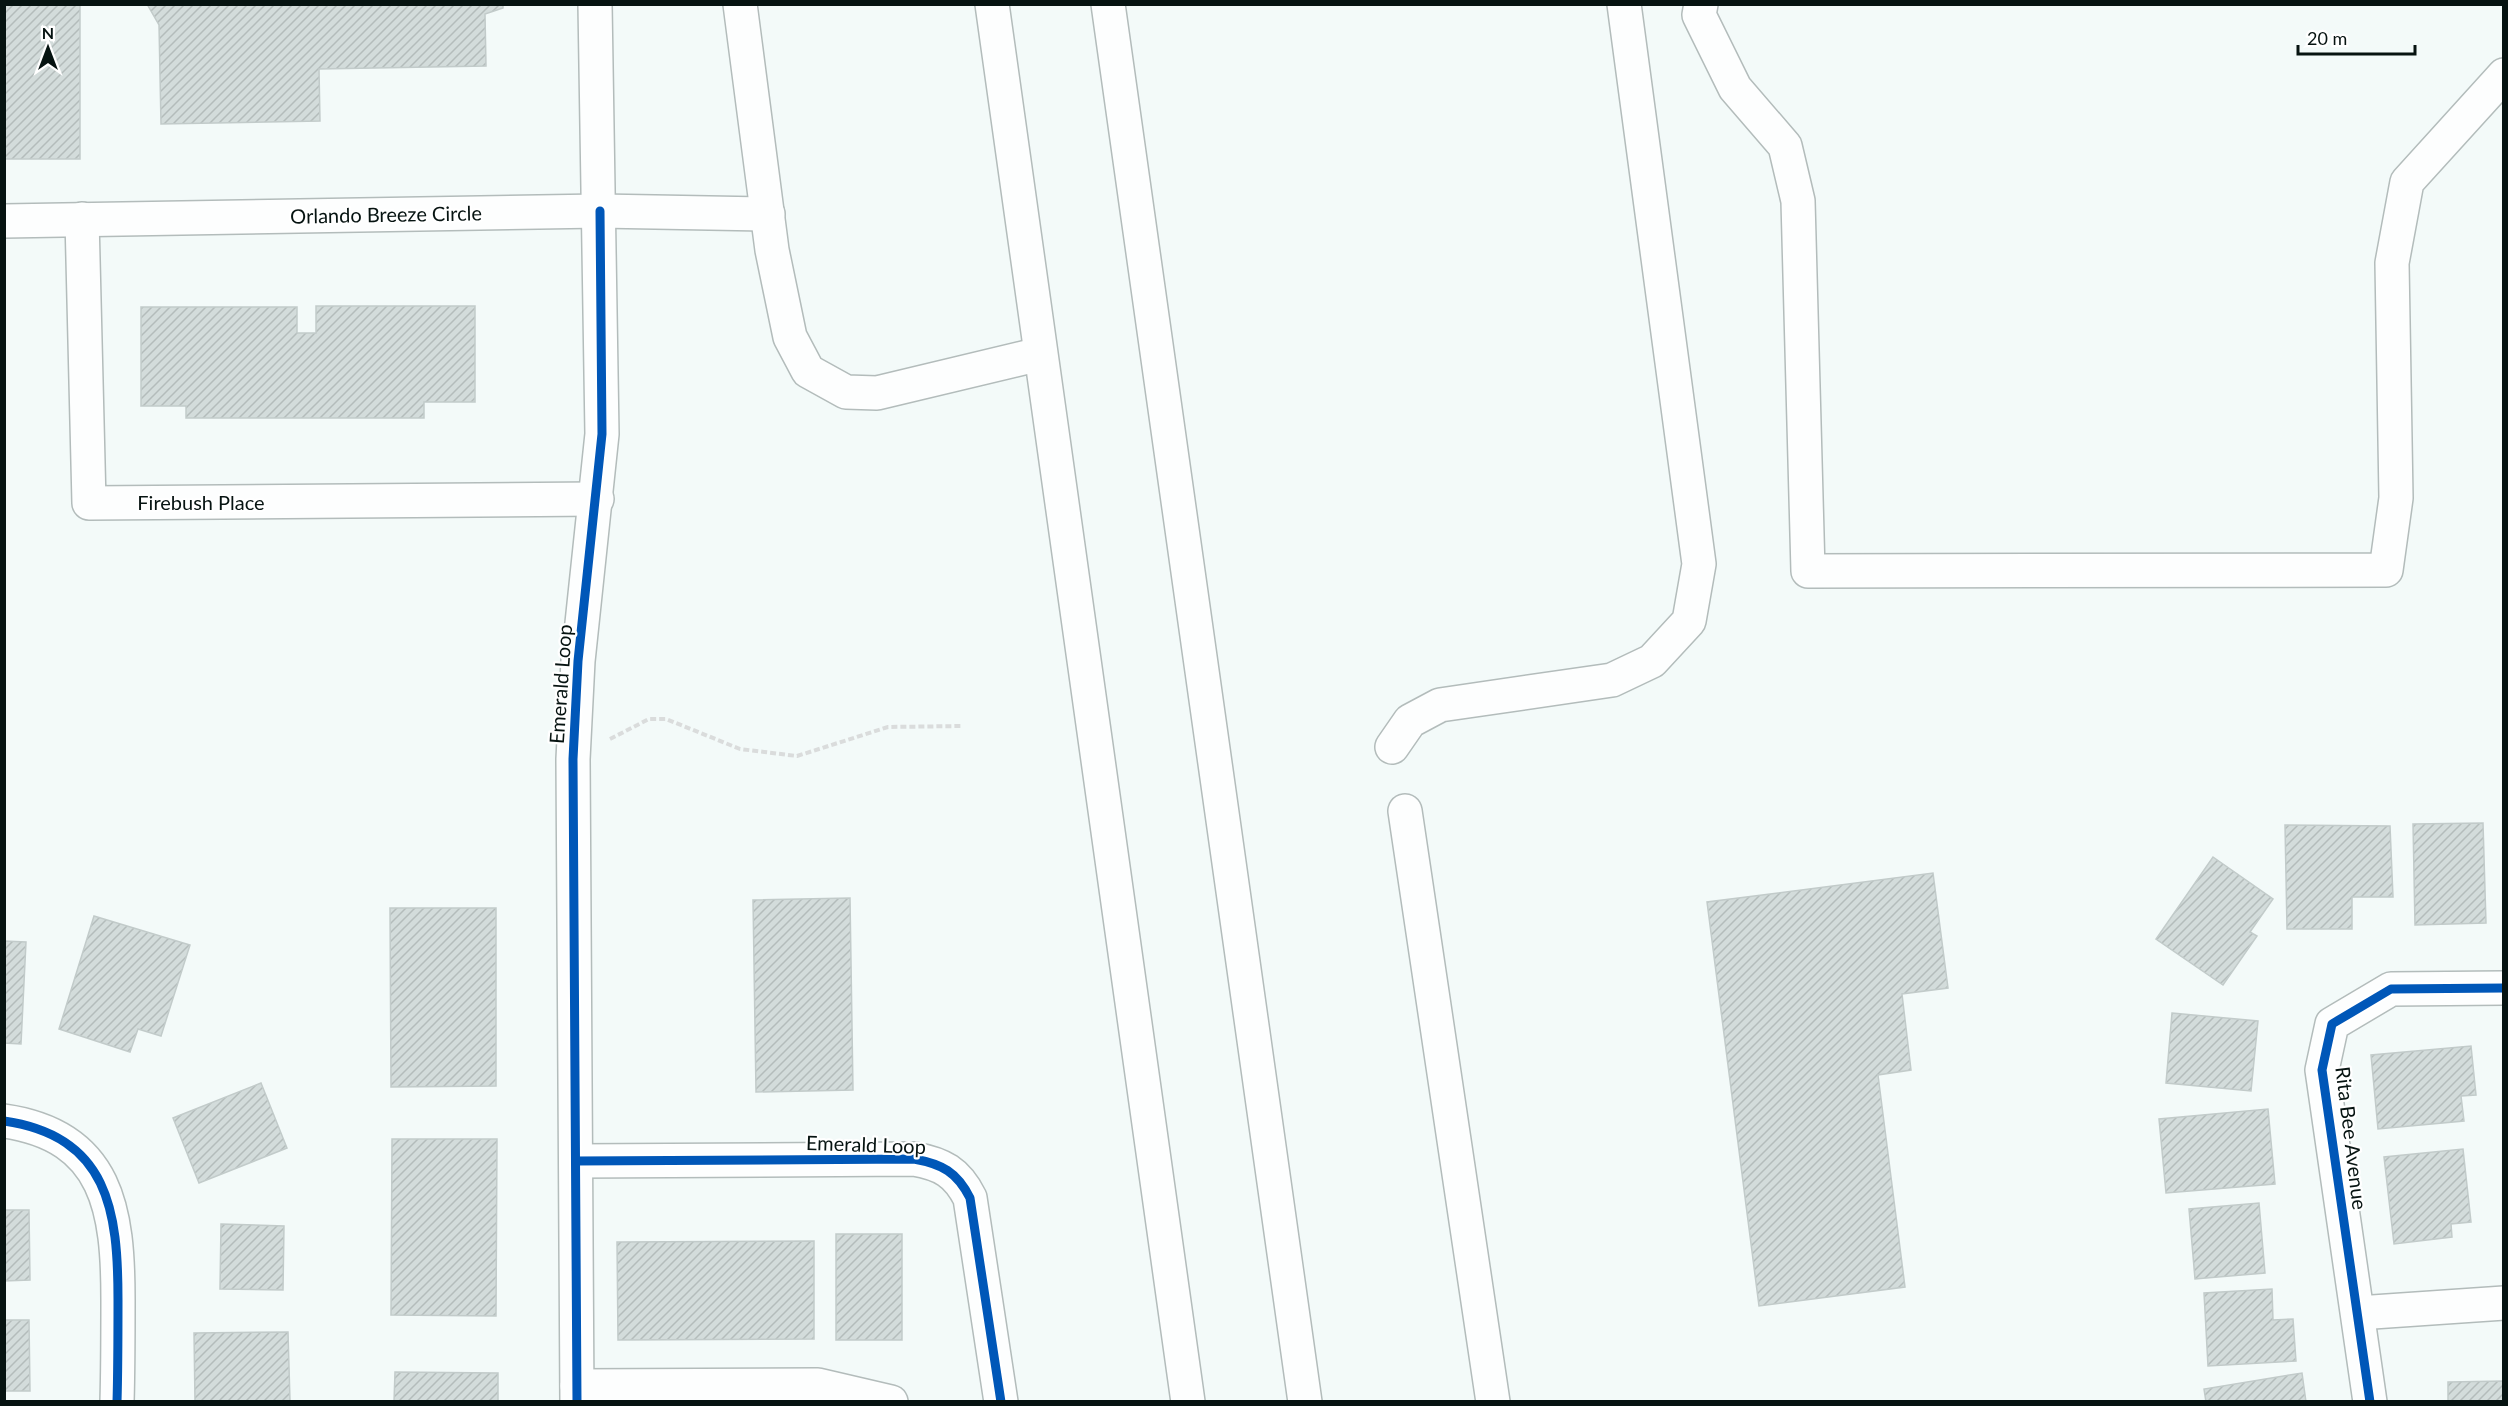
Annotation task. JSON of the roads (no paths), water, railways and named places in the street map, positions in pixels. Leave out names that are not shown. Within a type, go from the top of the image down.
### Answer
[{"type":"main road","name":"Emerald Loop","points":[[596,4],[602,434],[597,499],[578,661],[573,759],[577,1394],[818,1385],[891,1401]]},
{"type":"main road","points":[[740,4],[768,214],[790,337],[808,371],[846,392],[877,393],[1040,354]]},
{"type":"main road","points":[[992,4],[1188,1401]]},
{"type":"main road","points":[[1108,4],[1305,1401]]},
{"type":"main road","points":[[1392,747],[1410,721],[1440,705],[1612,680],[1652,661],[1689,621],[1699,564],[1624,4]]},
{"type":"main road","points":[[1701,4],[1699,15],[1735,88],[1785,146],[1797,201],[1808,571],[2385,570],[2396,498],[2392,263],[2407,182],[2504,75]]},
{"type":"main road","name":"Orlando Breeze Circle","points":[[4,221],[600,211],[768,214]]},
{"type":"main road","name":"Firebush Place","points":[[82,219],[89,502],[597,499]]},
{"type":"main road","points":[[1405,812],[1493,1401]]},
{"type":"main road","name":"Rita Bee Avenue","points":[[2370,1401],[2322,1070],[2332,1024],[2391,989],[2504,988]]},
{"type":"main road","points":[[4,1121],[37,1128],[63,1141],[85,1159],[101,1183],[112,1208],[118,1254],[117,1401]]},
{"type":"main road","name":"Emerald Loop","points":[[576,1161],[914,1159],[950,1170],[962,1182],[970,1198],[1000,1401]]},
{"type":"main road","points":[[2358,1314],[2504,1303]]}]
